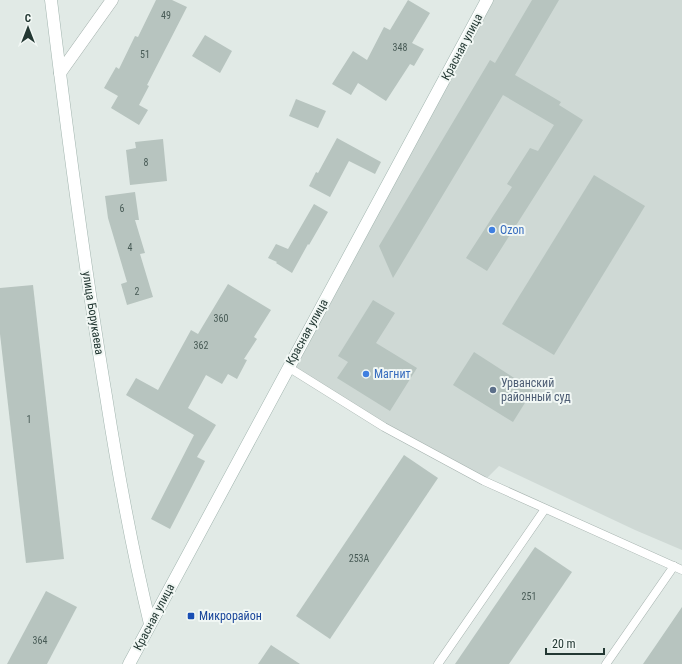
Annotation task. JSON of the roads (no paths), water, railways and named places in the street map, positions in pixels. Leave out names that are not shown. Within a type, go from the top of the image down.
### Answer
[{"type":"street","name":"улица Борукаева","points":[[51,0],[94,322],[123,500],[137,572],[150,624]]},
{"type":"street","points":[[60,73],[112,0]]},
{"type":"street","name":"Красная улица","points":[[128,664],[288,367],[390,182],[487,0]]},
{"type":"lane","points":[[288,367],[384,427],[484,482],[682,570]]},
{"type":"lane","points":[[438,664],[545,509]]},
{"type":"lane","points":[[606,664],[674,566]]},
{"type":"place","name":"Ozon","points":[[492,230]]},
{"type":"place","name":"Магнит","points":[[366,374]]},
{"type":"place","name":"Урванский районный суд","points":[[493,390]]},
{"type":"place","name":"Микрорайон","points":[[191,616]]}]
